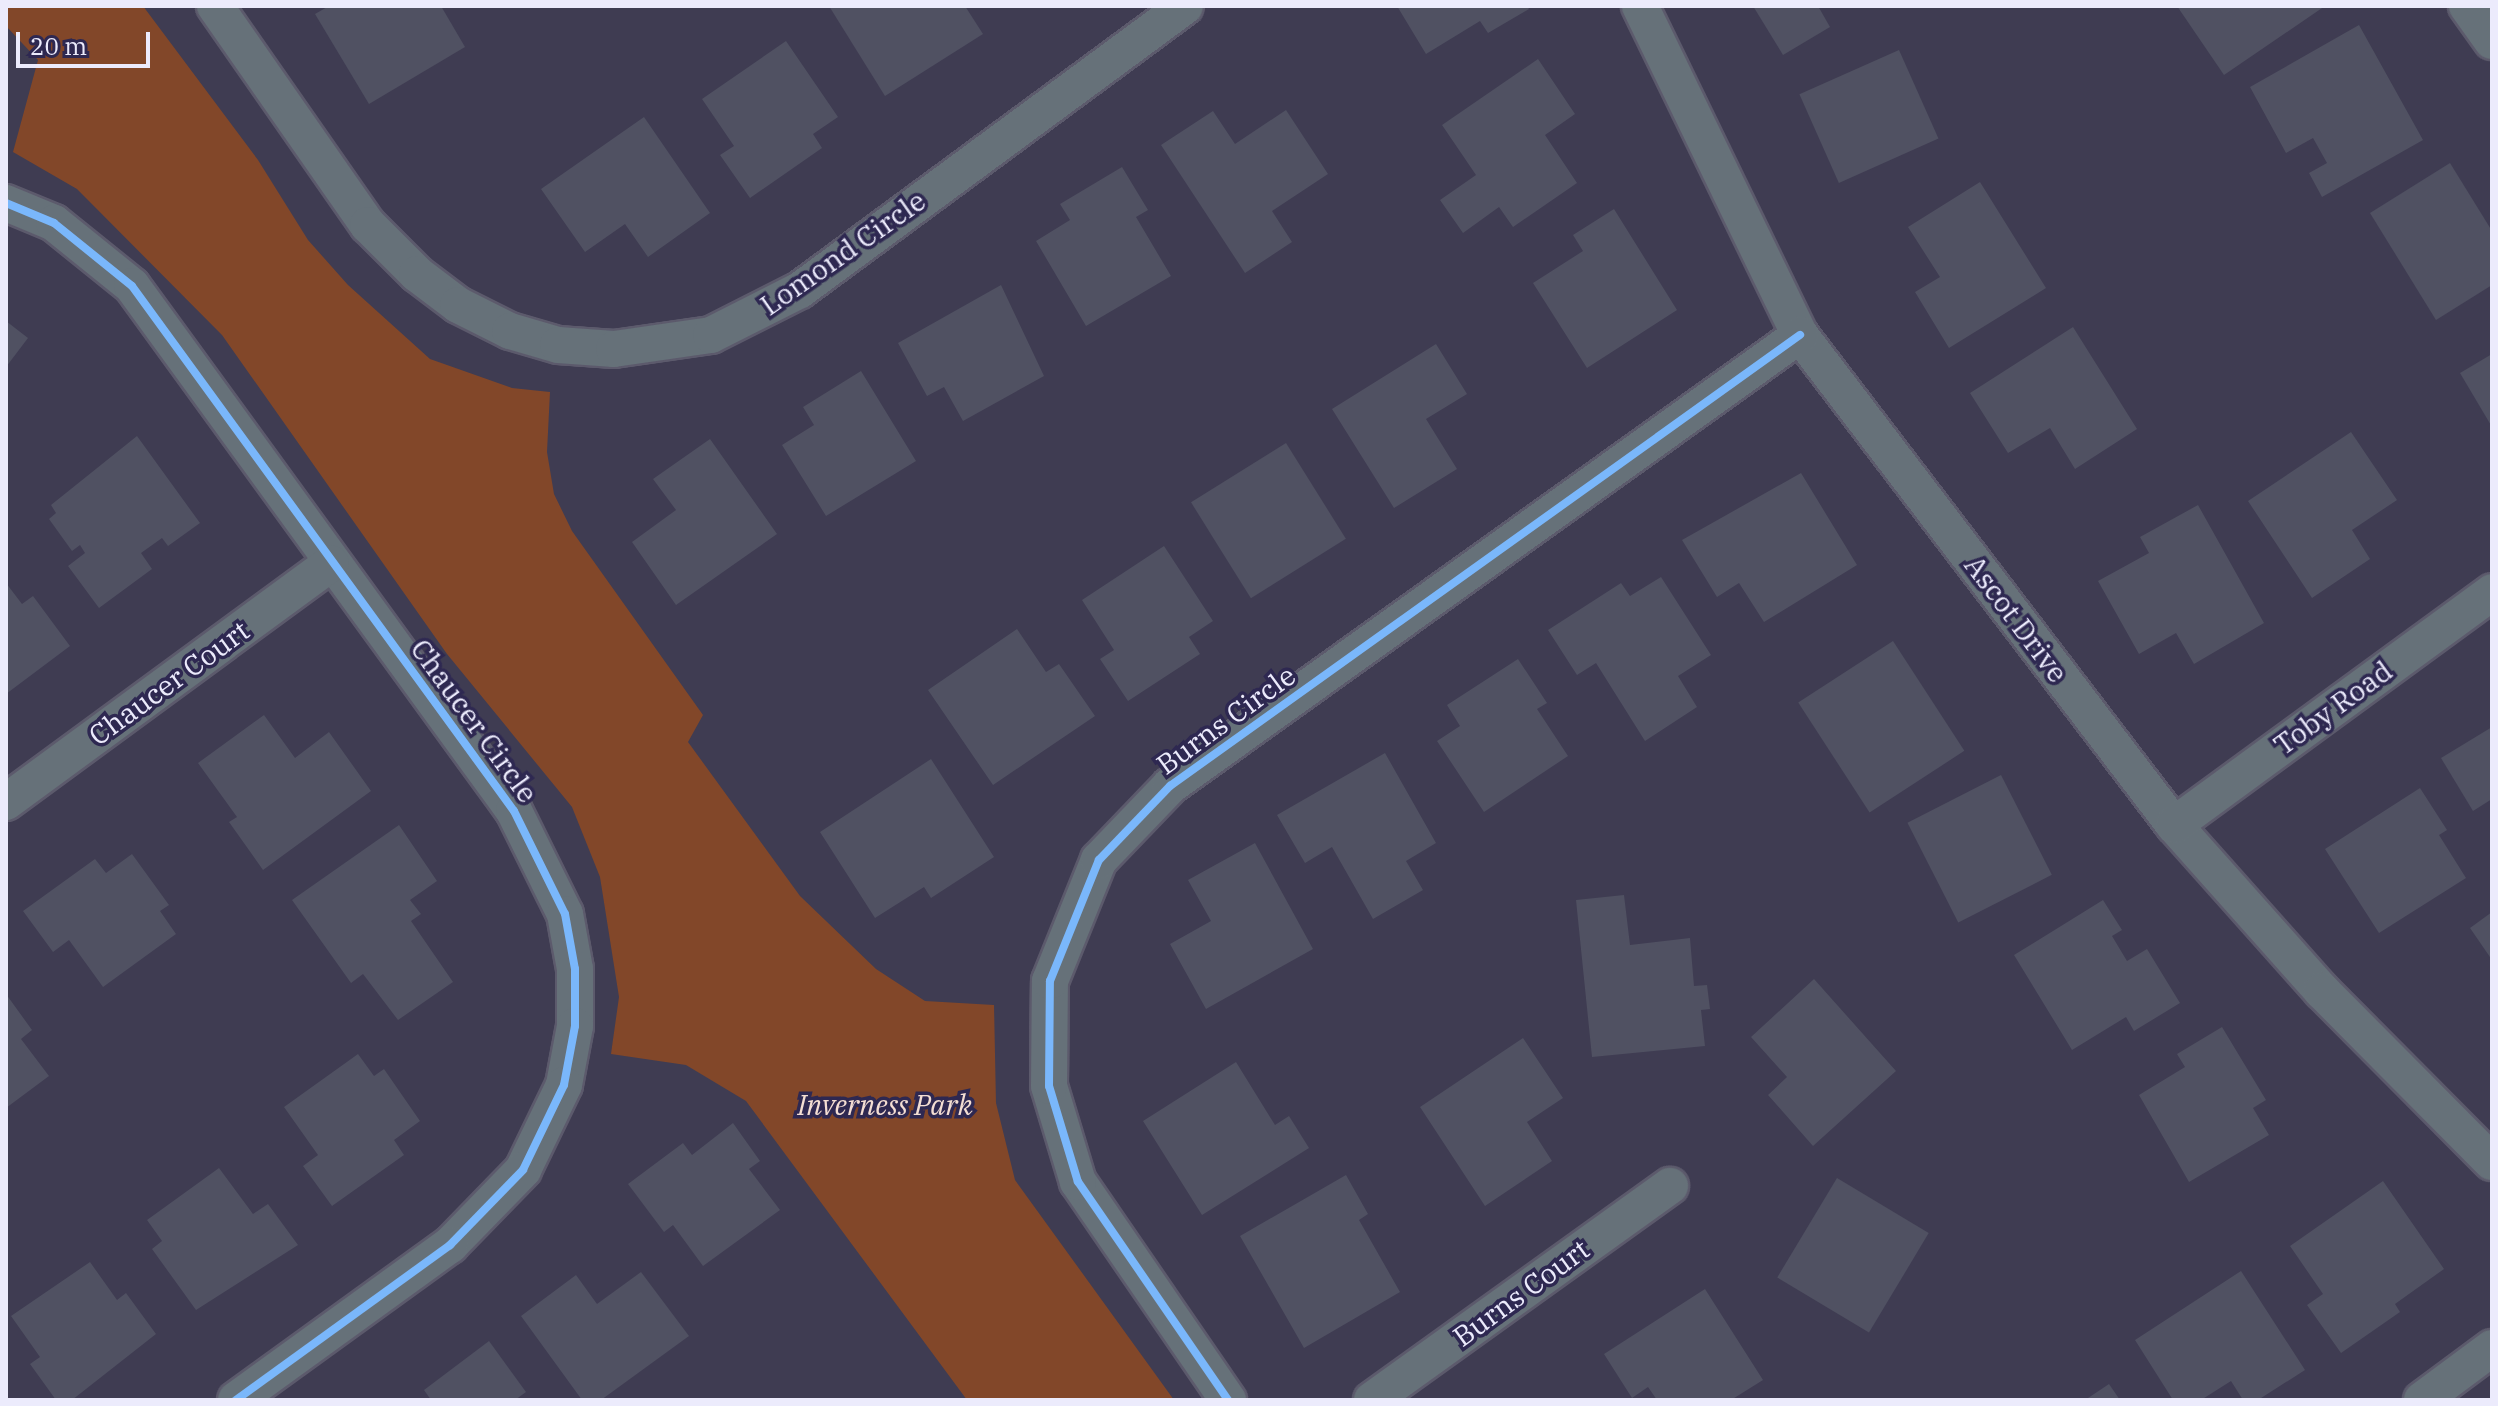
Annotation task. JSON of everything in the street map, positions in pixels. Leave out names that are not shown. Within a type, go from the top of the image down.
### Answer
[{"type":"street","name":"Lomond Circle","points":[[215,6],[368,225],[417,274],[458,305],[510,331],[558,345],[614,349],[711,335],[800,290],[1185,6]]},
{"type":"street","name":"Ascot Drive","points":[[1640,6],[1800,335],[2174,825],[2322,991],[2492,1162]]},
{"type":"street","points":[[2467,6],[2492,41]]},
{"type":"street","name":"Chaucer Circle","points":[[6,203],[54,223],[132,286],[498,788],[544,861],[565,914],[575,969],[575,1026],[564,1085],[547,1131],[493,1207],[236,1400]]},
{"type":"street","name":"Burns Circle","points":[[1228,1400],[1078,1182],[1049,1086],[1050,981],[1099,860],[1170,786],[1800,335]]},
{"type":"street","name":"Chaucer Court","points":[[6,802],[331,563]]},
{"type":"street","name":"Toby Road","points":[[2174,825],[2492,592]]},
{"type":"street","name":"Burns Court","points":[[1372,1400],[1670,1186]]},
{"type":"street","points":[[2422,1400],[2492,1348]]},
{"type":"green space","name":"Inverness Park","points":[[6,6],[143,6],[258,160],[308,240],[348,285],[430,359],[512,388],[550,392],[547,452],[554,494],[572,531],[703,715],[688,742],[800,896],[876,969],[925,1001],[994,1005],[996,1103],[1015,1180],[1174,1400],[967,1400],[746,1101],[686,1065],[611,1054],[619,997],[600,877],[572,807],[447,654],[222,335],[77,189],[13,152],[38,60],[6,26]]},
{"type":"building","points":[[329,6],[441,6],[465,47],[369,104],[315,14]]},
{"type":"building","points":[[829,6],[965,6],[983,34],[885,96]]},
{"type":"building","points":[[1397,6],[1527,6],[1529,9],[1488,33],[1480,21],[1426,54]]},
{"type":"building","points":[[1753,6],[1818,6],[1830,27],[1783,55]]},
{"type":"building","points":[[2177,6],[2325,6],[2224,75]]},
{"type":"building","points":[[2359,25],[2423,140],[2322,197],[2309,173],[2327,163],[2313,138],[2286,153],[2250,87]]},
{"type":"building","points":[[786,41],[838,117],[813,134],[822,148],[750,198],[720,155],[734,146],[702,99]]},
{"type":"building","points":[[1899,50],[1938,139],[1839,183],[1799,94]]},
{"type":"building","points":[[1538,59],[1575,114],[1545,135],[1577,183],[1513,227],[1499,207],[1463,233],[1440,200],[1476,175],[1442,125]]},
{"type":"building","points":[[1286,110],[1328,174],[1272,211],[1292,242],[1245,273],[1161,145],[1213,111],[1235,144]]},
{"type":"building","points":[[644,117],[710,213],[648,257],[625,224],[585,252],[541,189]]},
{"type":"building","points":[[2450,163],[2492,231],[2492,285],[2436,320],[2370,213]]},
{"type":"building","points":[[1122,167],[1148,210],[1136,217],[1171,276],[1086,326],[1036,241],[1070,220],[1060,204]]},
{"type":"building","points":[[1980,182],[2046,288],[1949,348],[1915,292],[1940,277],[1908,227]]},
{"type":"building","points":[[1614,209],[1677,310],[1587,368],[1533,283],[1583,251],[1573,235]]},
{"type":"building","points":[[1001,285],[1044,376],[963,421],[944,387],[927,396],[898,343]]},
{"type":"building","points":[[6,321],[28,338],[6,367]]},
{"type":"building","points":[[2073,327],[2137,429],[2075,469],[2050,428],[2008,453],[1970,393]]},
{"type":"building","points":[[1436,344],[1467,394],[1426,419],[1457,469],[1394,508],[1332,409]]},
{"type":"building","points":[[2492,354],[2492,427],[2460,373]]},
{"type":"building","points":[[861,371],[916,461],[826,516],[782,445],[814,425],[803,407]]},
{"type":"building","points":[[2351,432],[2397,500],[2352,530],[2370,559],[2312,598],[2248,501]]},
{"type":"building","points":[[137,436],[200,523],[168,546],[162,538],[141,553],[152,569],[99,608],[68,566],[85,553],[80,545],[72,551],[49,519],[56,513],[51,505]]},
{"type":"building","points":[[710,439],[777,534],[676,605],[632,542],[676,510],[653,479]]},
{"type":"building","points":[[1286,443],[1346,539],[1251,598],[1191,502]]},
{"type":"building","points":[[1801,473],[1857,565],[1764,622],[1739,583],[1717,597],[1682,540]]},
{"type":"building","points":[[2198,505],[2264,623],[2194,664],[2176,633],[2139,654],[2098,581],[2149,553],[2140,537]]},
{"type":"building","points":[[1164,546],[1213,621],[1189,637],[1200,654],[1128,701],[1100,659],[1114,650],[1082,600]]},
{"type":"building","points":[[1661,577],[1711,655],[1678,676],[1697,707],[1645,741],[1596,663],[1577,675],[1548,630],[1621,583],[1630,596]]},
{"type":"building","points":[[6,583],[22,604],[33,596],[70,646],[6,694]]},
{"type":"building","points":[[1017,629],[1046,672],[1059,664],[1095,716],[993,785],[928,690]]},
{"type":"building","points":[[1893,641],[1964,751],[1870,812],[1798,703]]},
{"type":"building","points":[[1518,659],[1547,703],[1537,709],[1568,756],[1484,812],[1437,741],[1460,726],[1447,705]]},
{"type":"building","points":[[264,715],[295,758],[329,732],[371,791],[263,870],[229,822],[237,817],[198,763]]},
{"type":"building","points":[[2492,727],[2492,799],[2473,811],[2441,758]]},
{"type":"building","points":[[1385,753],[1436,843],[1406,861],[1423,890],[1373,919],[1332,847],[1305,863],[1277,815]]},
{"type":"building","points":[[931,759],[994,857],[931,898],[924,887],[875,918],[820,832]]},
{"type":"building","points":[[2001,775],[2052,875],[1958,922],[1907,823]]},
{"type":"building","points":[[2420,788],[2447,830],[2439,835],[2466,878],[2379,933],[2325,849]]},
{"type":"building","points":[[399,825],[437,881],[410,900],[421,914],[411,921],[453,982],[398,1020],[363,974],[351,983],[292,900]]},
{"type":"building","points":[[1255,843],[1313,949],[1206,1009],[1170,944],[1211,921],[1188,880]]},
{"type":"building","points":[[132,854],[169,905],[160,911],[176,934],[103,987],[69,940],[53,952],[23,911],[95,859],[106,873]]},
{"type":"building","points":[[1624,895],[1630,945],[1690,938],[1694,986],[1707,985],[1710,1009],[1701,1010],[1705,1046],[1592,1057],[1576,900]]},
{"type":"building","points":[[2103,900],[2122,930],[2112,936],[2127,961],[2147,949],[2180,1003],[2134,1031],[2126,1017],[2072,1050],[2014,955]]},
{"type":"building","points":[[2492,912],[2492,960],[2470,928]]},
{"type":"building","points":[[1814,979],[1896,1071],[1813,1146],[1768,1095],[1787,1077],[1751,1037]]},
{"type":"building","points":[[6,994],[32,1030],[21,1039],[49,1076],[6,1108]]},
{"type":"building","points":[[2222,1027],[2266,1100],[2253,1108],[2269,1135],[2189,1182],[2139,1095],[2185,1067],[2177,1054]]},
{"type":"building","points":[[1523,1038],[1563,1098],[1527,1122],[1552,1161],[1485,1206],[1420,1107]]},
{"type":"building","points":[[358,1054],[374,1076],[384,1069],[420,1121],[394,1140],[404,1155],[332,1206],[303,1166],[318,1155],[284,1107]]},
{"type":"building","points":[[1236,1062],[1275,1125],[1289,1116],[1309,1148],[1202,1215],[1143,1121]]},
{"type":"building","points":[[733,1123],[760,1161],[749,1169],[780,1210],[703,1266],[673,1225],[664,1232],[628,1184],[683,1143],[692,1155]]},
{"type":"building","points":[[219,1168],[253,1214],[268,1204],[298,1245],[196,1310],[152,1249],[162,1241],[147,1220]]},
{"type":"building","points":[[1346,1175],[1368,1214],[1359,1220],[1400,1292],[1304,1348],[1240,1236]]},
{"type":"building","points":[[1837,1178],[1929,1233],[1869,1333],[1777,1277]]},
{"type":"building","points":[[2383,1181],[2444,1269],[2395,1304],[2400,1312],[2341,1353],[2307,1305],[2323,1294],[2290,1246]]},
{"type":"building","points":[[90,1262],[117,1300],[126,1293],[156,1334],[72,1400],[56,1400],[30,1364],[40,1357],[11,1316]]},
{"type":"building","points":[[2241,1271],[2305,1370],[2258,1400],[2243,1400],[2231,1381],[2201,1400],[2173,1400],[2135,1340]]},
{"type":"building","points":[[641,1272],[689,1336],[601,1400],[582,1400],[521,1316],[576,1275],[597,1304]]},
{"type":"building","points":[[1705,1289],[1763,1380],[1731,1400],[1657,1400],[1648,1387],[1632,1398],[1604,1354]]},
{"type":"building","points":[[489,1341],[526,1392],[515,1400],[431,1400],[424,1390]]},
{"type":"building","points":[[2109,1384],[2120,1400],[2085,1400]]},
{"type":"cycle path","points":[[6,203],[54,223],[132,286],[514,811],[565,914],[575,969],[575,1026],[564,1085],[523,1170],[450,1245],[236,1400]]},
{"type":"cycle path","points":[[1228,1400],[1078,1182],[1049,1086],[1050,981],[1099,860],[1170,786],[1800,335]]}]
